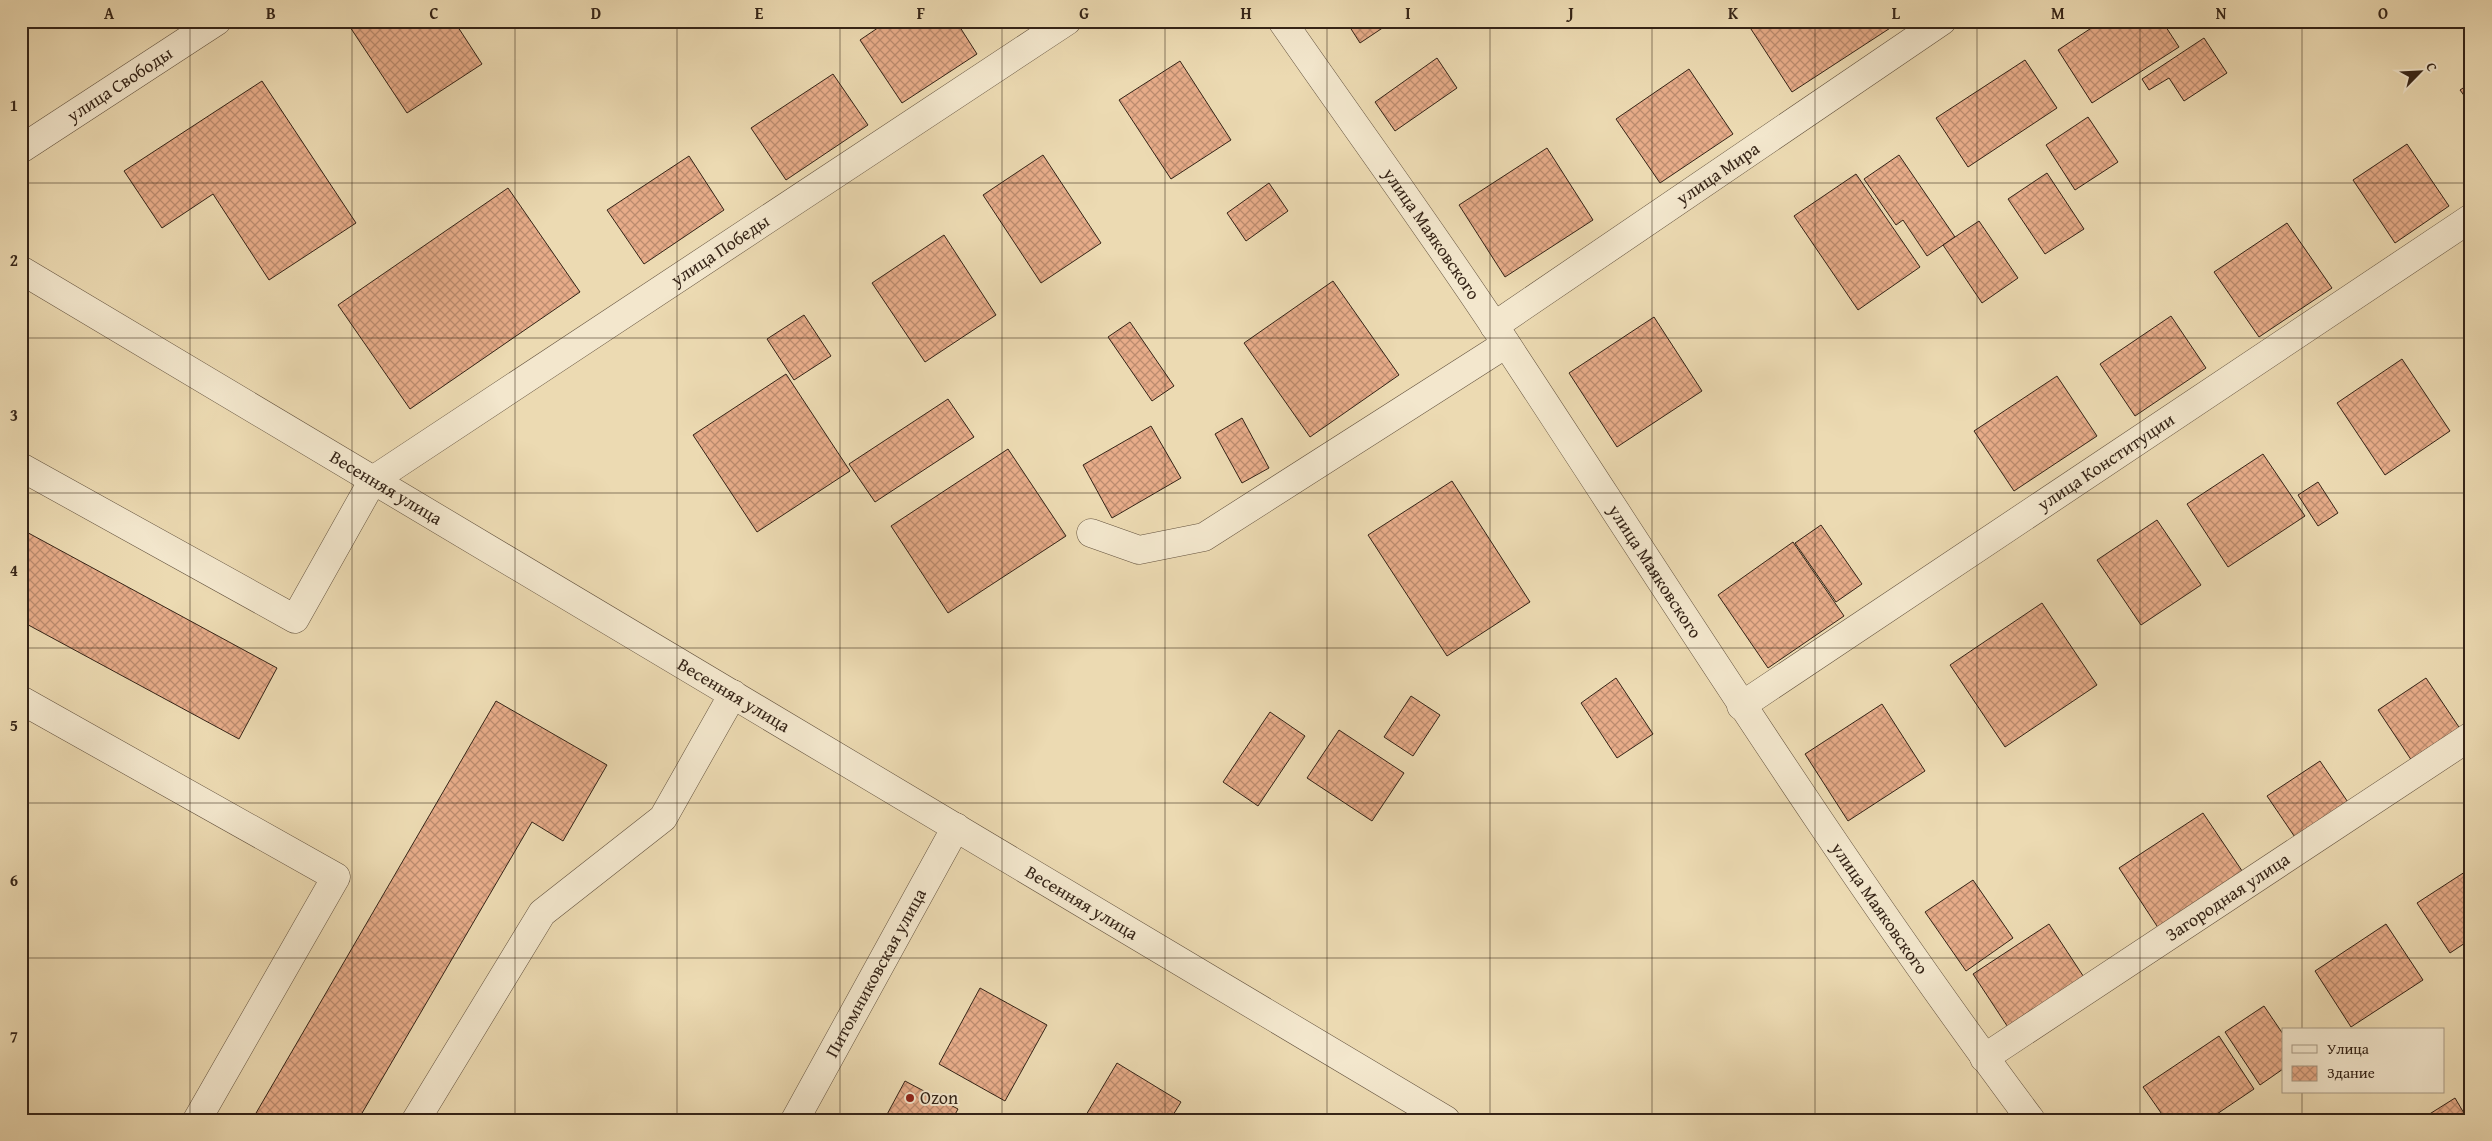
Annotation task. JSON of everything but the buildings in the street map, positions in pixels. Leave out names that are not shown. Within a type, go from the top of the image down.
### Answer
[{"type":"street","name":"улица Свободы","points":[[21,149],[217,21]]},
{"type":"street","name":"улица Победы","points":[[373,480],[1067,21]]},
{"type":"street","name":"улица Маяковского","points":[[1282,21],[1500,335],[1741,706],[1984,1058],[2031,1120]]},
{"type":"street","name":"улица Мира","points":[[1091,533],[1139,550],[1204,536],[1500,335],[1942,21]]},
{"type":"street","name":"улица Конституции","points":[[1741,706],[2471,218]]},
{"type":"street","name":"Весенняя улица","points":[[21,270],[1446,1120]]},
{"type":"street","points":[[21,467],[295,619],[373,480]]},
{"type":"street","points":[[416,1120],[542,913],[663,818],[733,694]]},
{"type":"street","points":[[21,700],[336,877],[197,1120]]},
{"type":"street","name":"Загородная улица","points":[[1984,1058],[2471,736]]},
{"type":"street","name":"Питомниковская улица","points":[[795,1120],[956,827]]},
{"type":"place","name":"Ozon","points":[[910,1098]]}]
